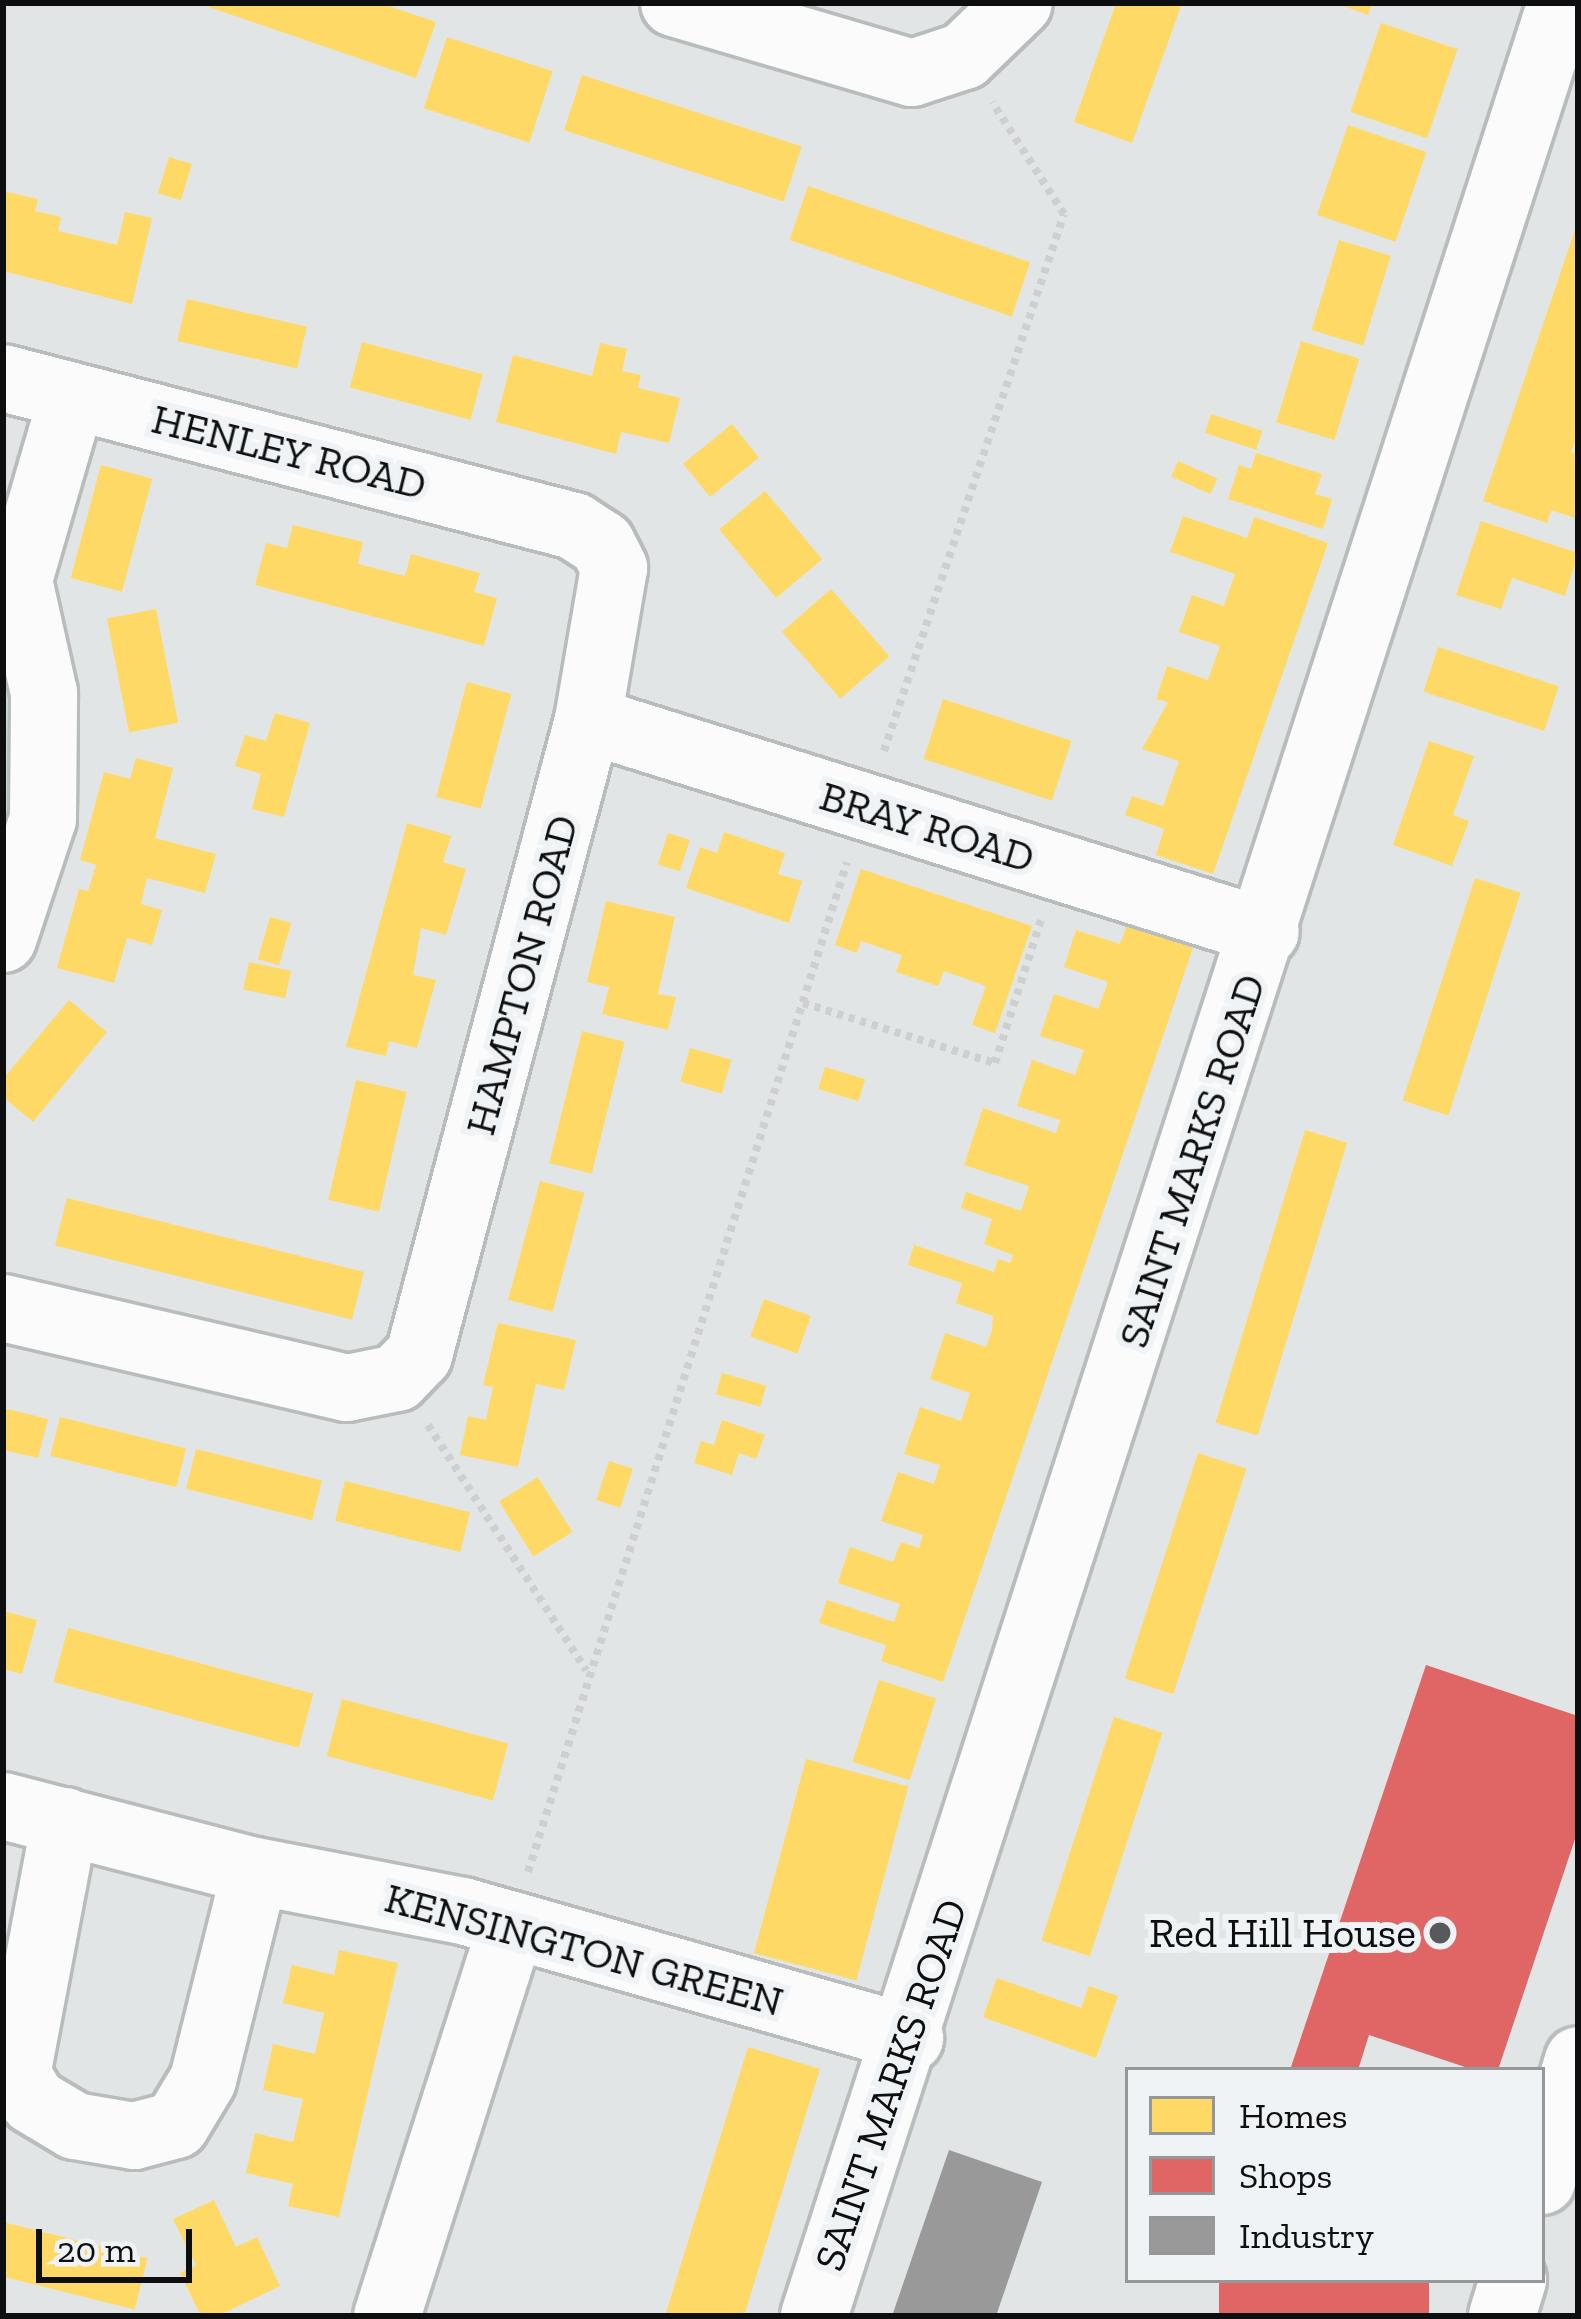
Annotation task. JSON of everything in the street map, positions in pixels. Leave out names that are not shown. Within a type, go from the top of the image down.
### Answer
[{"type":"street","points":[[674,3],[938,64],[1019,3]]},
{"type":"street","name":"SAINT MARKS ROAD","points":[[814,2316],[910,2038],[1562,3]]},
{"type":"street","name":"HENLEY ROAD","points":[[3,378],[574,526]]},
{"type":"street","points":[[3,939],[43,819],[44,693],[19,580],[73,397]]},
{"type":"street","name":"HAMPTON ROAD","points":[[372,1383],[419,1355],[437,1301],[588,720],[614,568],[602,544],[574,526]]},
{"type":"street","name":"BRAY ROAD","points":[[588,720],[1266,932]]},
{"type":"street","points":[[3,1307],[372,1383]]},
{"type":"street","name":"KENSINGTON GREEN","points":[[3,1806],[255,1871],[488,1918],[910,2038]]},
{"type":"street","points":[[65,1820],[17,2074],[33,2101],[75,2126],[134,2136],[176,2125],[203,2080],[255,1871]]},
{"type":"street","points":[[387,2316],[488,1918]]},
{"type":"street","points":[[1545,2172],[1578,2060]]},
{"type":"street","points":[[1502,2316],[1512,2283]]},
{"type":"path","points":[[488,1918],[587,1671],[865,808],[1064,214],[938,64]]},
{"type":"path","points":[[802,1003],[995,1063],[1058,868]]},
{"type":"path","points":[[372,1383],[587,1671]]},
{"type":"green space","points":[[3,636],[22,713],[3,845]]},
{"type":"building: Homes","points":[[380,3],[436,22],[416,78],[200,4]]},
{"type":"building: Homes","points":[[1116,3],[1182,3],[1132,143],[1074,122]]},
{"type":"building: Homes","points":[[1336,3],[1373,3],[1368,15]]},
{"type":"building: Homes","points":[[1381,23],[1458,49],[1427,138],[1350,112]]},
{"type":"building: Homes","points":[[447,37],[553,71],[529,143],[424,108]]},
{"type":"building: Homes","points":[[582,75],[802,146],[784,202],[564,130]]},
{"type":"building: Homes","points":[[1348,125],[1426,152],[1396,242],[1317,215]]},
{"type":"building: Homes","points":[[169,157],[192,164],[181,200],[158,193]]},
{"type":"building: Homes","points":[[808,186],[1030,263],[1012,316],[789,240]]},
{"type":"building: Homes","points":[[3,191],[38,199],[35,211],[61,217],[58,231],[117,245],[125,212],[152,218],[132,304],[3,271]]},
{"type":"building: Homes","points":[[1577,224],[1578,433],[1571,452],[1578,455],[1578,519],[1551,510],[1547,523],[1483,501]]},
{"type":"building: Homes","points":[[1339,240],[1391,256],[1363,346],[1312,330]]},
{"type":"building: Homes","points":[[187,299],[307,327],[297,369],[177,341]]},
{"type":"building: Homes","points":[[1301,341],[1359,359],[1334,440],[1276,422]]},
{"type":"building: Homes","points":[[362,342],[483,374],[471,420],[350,387]]},
{"type":"building: Homes","points":[[600,343],[627,349],[622,371],[641,375],[638,388],[680,398],[669,443],[621,432],[616,454],[496,422],[513,355],[592,376]]},
{"type":"building: Homes","points":[[1211,414],[1262,431],[1256,450],[1205,433]]},
{"type":"building: Homes","points":[[732,424],[759,457],[710,497],[683,464]]},
{"type":"building: Homes","points":[[1256,453],[1322,474],[1315,494],[1332,499],[1323,529],[1228,499],[1239,465],[1251,469]]},
{"type":"building: Homes","points":[[1178,461],[1217,478],[1210,494],[1171,477]]},
{"type":"building: Homes","points":[[101,465],[152,479],[122,592],[71,578]]},
{"type":"building: Homes","points":[[765,491],[822,559],[776,598],[719,530]]},
{"type":"building: Homes","points":[[1183,516],[1247,538],[1254,517],[1328,543],[1213,874],[1156,855],[1164,829],[1125,815],[1132,796],[1163,806],[1179,761],[1142,749],[1168,702],[1156,699],[1167,666],[1208,680],[1220,646],[1179,632],[1192,595],[1224,606],[1235,574],[1170,552]]},
{"type":"building: Homes","points":[[1481,521],[1578,553],[1565,596],[1512,578],[1501,609],[1456,595]]},
{"type":"building: Homes","points":[[293,525],[363,542],[358,564],[405,576],[411,554],[480,573],[474,592],[497,598],[484,646],[255,585],[266,543],[287,548]]},
{"type":"building: Homes","points":[[831,589],[889,656],[840,699],[782,632]]},
{"type":"building: Homes","points":[[156,609],[178,723],[129,732],[107,619]]},
{"type":"building: Homes","points":[[1438,647],[1559,686],[1544,731],[1423,692]]},
{"type":"building: Homes","points":[[467,682],[511,694],[481,809],[436,797]]},
{"type":"building: Homes","points":[[943,699],[1071,741],[1052,801],[924,759]]},
{"type":"building: Homes","points":[[275,713],[310,723],[284,817],[252,809],[261,774],[235,766],[245,735],[266,741]]},
{"type":"building: Homes","points":[[1429,741],[1474,756],[1453,815],[1469,821],[1452,866],[1393,845]]},
{"type":"building: Homes","points":[[136,758],[173,768],[155,838],[216,854],[205,893],[147,878],[141,904],[162,910],[152,945],[127,938],[114,983],[57,968],[79,889],[88,891],[96,865],[80,860],[104,772],[130,779]]},
{"type":"building: Homes","points":[[407,823],[451,836],[443,862],[466,869],[446,935],[421,928],[413,975],[436,980],[417,1048],[389,1041],[386,1056],[346,1047]]},
{"type":"building: Homes","points":[[724,832],[785,853],[778,874],[802,881],[789,923],[686,888],[700,847],[717,853]]},
{"type":"building: Homes","points":[[668,833],[690,840],[680,871],[658,864]]},
{"type":"building: Homes","points":[[861,869],[1032,926],[995,1033],[972,1025],[986,986],[944,971],[938,986],[896,972],[902,955],[861,941],[857,953],[835,945]]},
{"type":"building: Homes","points":[[1475,878],[1521,893],[1448,1115],[1403,1101]]},
{"type":"building: Homes","points":[[606,901],[675,917],[658,994],[676,997],[668,1030],[602,1014],[609,987],[587,982]]},
{"type":"building: Homes","points":[[270,917],[291,923],[279,965],[258,959]]},
{"type":"building: Homes","points":[[1127,925],[1193,948],[943,1682],[881,1661],[886,1645],[819,1623],[827,1600],[894,1622],[900,1604],[838,1583],[844,1564],[850,1547],[893,1562],[901,1542],[919,1548],[923,1535],[881,1521],[898,1472],[934,1484],[940,1465],[904,1454],[920,1407],[961,1421],[970,1393],[930,1379],[945,1333],[986,1347],[993,1316],[956,1303],[962,1283],[908,1265],[914,1245],[994,1272],[998,1259],[1010,1263],[1013,1255],[984,1244],[992,1219],[961,1208],[966,1192],[1021,1211],[1029,1186],[964,1165],[983,1108],[1056,1133],[1060,1120],[1017,1106],[1032,1060],[1075,1075],[1084,1050],[1040,1036],[1054,994],[1098,1009],[1108,982],[1064,967],[1076,930],[1120,944]]},
{"type":"building: Homes","points":[[249,962],[291,971],[285,998],[243,989]]},
{"type":"building: Homes","points":[[69,1000],[107,1032],[33,1122],[3,1097],[3,1079]]},
{"type":"building: Homes","points":[[582,1031],[625,1042],[592,1174],[549,1163]]},
{"type":"building: Homes","points":[[690,1048],[731,1060],[722,1093],[680,1082]]},
{"type":"building: Homes","points":[[825,1067],[865,1079],[858,1101],[818,1089]]},
{"type":"building: Homes","points":[[356,1080],[407,1092],[379,1212],[328,1200]]},
{"type":"building: Homes","points":[[1305,1130],[1347,1143],[1258,1435],[1216,1423]]},
{"type":"building: Homes","points":[[540,1181],[584,1193],[553,1312],[508,1300]]},
{"type":"building: Homes","points":[[67,1198],[364,1272],[352,1320],[55,1246]]},
{"type":"building: Homes","points":[[764,1299],[811,1316],[797,1354],[750,1337]]},
{"type":"building: Homes","points":[[498,1323],[576,1340],[564,1390],[536,1384],[518,1467],[460,1455],[468,1416],[486,1420],[493,1387],[483,1385]]},
{"type":"building: Homes","points":[[722,1373],[766,1386],[760,1407],[716,1394]]},
{"type":"building: Homes","points":[[3,1408],[48,1419],[38,1458],[3,1450]]},
{"type":"building: Homes","points":[[60,1417],[186,1448],[176,1487],[50,1456]]},
{"type":"building: Homes","points":[[722,1420],[765,1435],[756,1459],[739,1453],[732,1475],[694,1463],[701,1441],[714,1445]]},
{"type":"building: Homes","points":[[196,1449],[322,1480],[312,1520],[186,1489]]},
{"type":"building: Homes","points":[[1198,1453],[1247,1469],[1173,1694],[1125,1678]]},
{"type":"building: Homes","points":[[609,1461],[633,1469],[620,1508],[596,1500]]},
{"type":"building: Homes","points":[[538,1477],[572,1532],[533,1556],[499,1501]]},
{"type":"building: Homes","points":[[345,1481],[470,1512],[460,1552],[335,1521]]},
{"type":"building: Homes","points":[[3,1611],[37,1620],[22,1674],[3,1669]]},
{"type":"building: Homes","points":[[68,1628],[313,1694],[299,1748],[54,1682]]},
{"type":"building: Homes","points":[[879,1680],[936,1699],[909,1780],[852,1762]]},
{"type":"building: Homes","points":[[342,1699],[508,1744],[493,1801],[327,1756]]},
{"type":"building: Homes","points":[[1114,1717],[1163,1733],[1090,1956],[1041,1940]]},
{"type":"building: Homes","points":[[806,1759],[908,1786],[856,1981],[754,1953]]},
{"type":"building: Homes","points":[[339,1950],[398,1963],[339,2217],[288,2206],[293,2184],[246,2173],[255,2133],[293,2142],[303,2099],[263,2090],[273,2044],[315,2054],[324,2013],[283,2003],[292,1965],[334,1975]]},
{"type":"building: Homes","points":[[997,1978],[1081,2008],[1089,1986],[1118,1996],[1096,2058],[983,2017]]},
{"type":"building: Homes","points":[[748,2047],[820,2069],[744,2316],[665,2316]]},
{"type":"building: Homes","points":[[214,2200],[236,2247],[257,2237],[280,2286],[218,2316],[201,2316],[180,2273],[196,2265],[173,2219]]},
{"type":"building: Homes","points":[[3,2222],[148,2258],[135,2309],[3,2277]]},
{"type":"building: Shops","name":"Red Hill House","points":[[1426,1665],[1578,1716],[1578,1830],[1499,2067],[1465,2067],[1369,2035],[1359,2067],[1291,2067]]},
{"type":"building: Shops","points":[[1219,2283],[1429,2283],[1429,2316],[1219,2316]]},
{"type":"building: Industry","points":[[949,2150],[1042,2182],[996,2316],[892,2316]]},
{"type":"place","name":"Red Hill House","points":[[1440,1933]]}]
